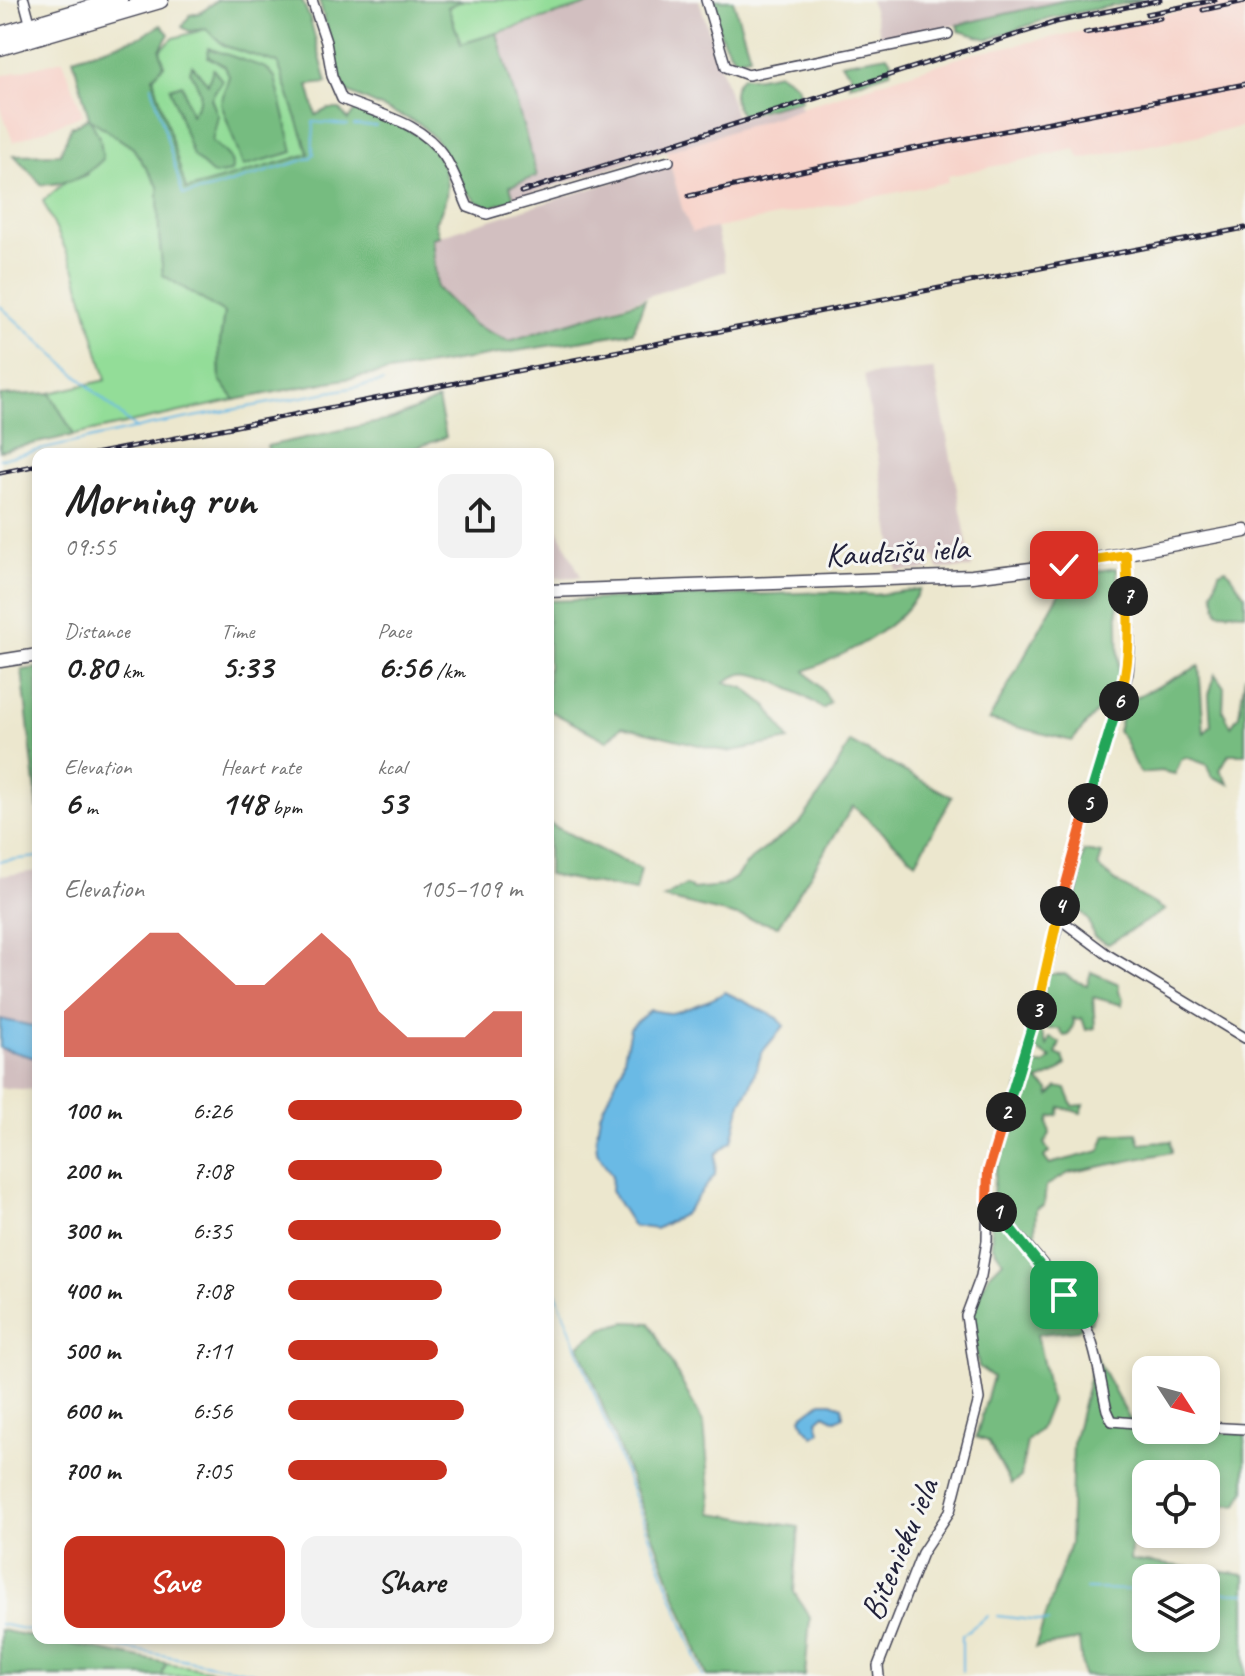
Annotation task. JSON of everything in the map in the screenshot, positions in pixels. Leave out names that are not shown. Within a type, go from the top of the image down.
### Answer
[{"type":"highway","points":[[0,47],[119,0]]},
{"type":"highway","points":[[96,8],[160,0]]},
{"type":"highway","points":[[0,35],[33,32]]},
{"type":"street","points":[[24,0],[33,32]]},
{"type":"street","points":[[312,0],[326,42],[332,76],[342,99],[405,122],[428,137],[445,158],[468,207],[487,214],[669,161]]},
{"type":"street","points":[[706,0],[726,67],[748,75],[948,34]]},
{"type":"street","name":"Kaudzīšu iela","points":[[554,591],[972,576],[1126,555],[1245,531]]},
{"type":"street","name":"Bitenieku iela","points":[[879,1676],[878,1666],[922,1553],[950,1511],[979,1399],[966,1316],[981,1276],[987,1241],[988,1172],[1037,1009],[1057,917],[1085,814],[1128,673],[1130,646],[1126,555]]},
{"type":"street","points":[[0,661],[32,656]]},
{"type":"street","points":[[1057,917],[1108,955],[1245,1038]]},
{"type":"street","points":[[987,1201],[1026,1245],[1088,1333],[1112,1421],[1132,1423]]},
{"type":"street","points":[[1220,1428],[1245,1429]]},
{"type":"shaded area","points":[[602,0],[699,0],[737,119],[798,101],[801,109],[514,199],[510,186],[537,176],[497,33]]},
{"type":"shaded area","points":[[870,0],[1066,0],[882,42]]},
{"type":"shaded area","points":[[1245,0],[1245,126],[1081,159],[1075,149],[948,176],[948,182],[692,233],[666,150],[971,54]]},
{"type":"shaded area","points":[[63,60],[83,115],[13,142],[0,106],[0,76]]},
{"type":"shaded area","points":[[670,164],[692,232],[716,228],[726,271],[508,341],[474,325],[437,288],[432,238]]},
{"type":"shaded area","points":[[934,369],[972,568],[938,569],[935,556],[929,558],[931,570],[897,571],[864,375]]},
{"type":"shaded area","points":[[554,521],[581,577],[554,578]]},
{"type":"shaded area","points":[[32,872],[32,1090],[0,1088],[0,876]]},
{"type":"green space","points":[[217,0],[302,0],[327,83],[308,85],[316,115],[328,109],[340,109],[348,120],[355,110],[408,130],[435,152],[447,186],[442,210],[435,222],[439,236],[432,238],[437,288],[474,325],[509,341],[645,299],[633,332],[235,400],[220,380],[219,349],[224,313],[163,275],[158,186],[133,148],[90,119],[100,139],[103,159],[76,179],[42,185],[14,155],[60,154],[71,127],[89,118],[73,58],[140,37],[161,25],[169,34],[160,50],[164,65],[153,77],[186,190],[309,154],[278,63],[225,46],[206,29],[189,31],[182,27],[190,15],[202,12]]},
{"type":"green space","points":[[319,0],[463,0],[448,7],[461,44],[497,33],[537,176],[510,186],[514,199],[491,207],[477,202],[465,190],[438,142],[420,124],[347,92],[334,63],[335,56]]},
{"type":"green space","points":[[463,0],[600,1],[461,44],[448,7]]},
{"type":"green space","points":[[710,0],[733,0],[750,56],[736,59],[731,54]]},
{"type":"green space","points":[[1066,0],[1144,0],[1049,18],[987,39],[959,31],[957,25]]},
{"type":"green space","points":[[206,29],[225,46],[278,63],[310,154],[186,190],[153,76],[164,65],[160,50],[174,38]]},
{"type":"green space","points":[[208,48],[266,68],[275,77],[293,152],[243,166],[221,103],[229,76],[225,66],[208,57]]},
{"type":"green space","points":[[887,55],[892,63],[890,72],[849,85],[851,74],[841,63]]},
{"type":"green space","points":[[192,65],[208,84],[213,69],[222,80],[211,98],[218,116],[212,141],[230,158],[231,172],[214,175],[193,156],[170,88],[182,84],[191,115],[200,98],[190,72]]},
{"type":"green space","points":[[779,73],[797,85],[801,100],[742,115],[734,95],[739,80],[743,76],[754,78]]},
{"type":"green space","points":[[89,118],[133,148],[158,186],[163,275],[224,313],[219,349],[220,380],[235,400],[74,435],[50,393],[106,380],[75,270],[43,201],[64,183],[87,175],[100,139]]},
{"type":"green space","points":[[50,393],[74,435],[0,451],[0,396]]},
{"type":"green space","points":[[438,400],[446,437],[416,448],[267,446],[393,419]]},
{"type":"green space","points":[[1117,568],[1119,686],[1072,741],[989,720],[1070,575]]},
{"type":"green space","points":[[1226,569],[1245,595],[1245,613],[1218,612],[1213,592],[1219,572]]},
{"type":"green space","points":[[920,589],[899,617],[870,639],[805,671],[830,703],[823,709],[760,676],[742,674],[725,682],[744,688],[767,706],[789,740],[727,752],[622,726],[607,741],[554,713],[554,601],[833,592],[874,595]]},
{"type":"green space","points":[[1199,666],[1204,733],[1211,725],[1209,695],[1215,674],[1224,687],[1223,711],[1231,726],[1239,715],[1245,675],[1245,754],[1229,754],[1220,770],[1229,784],[1211,776],[1208,765],[1186,757],[1181,760],[1175,774],[1161,771],[1141,773],[1118,731],[1126,702]]},
{"type":"green space","points":[[32,669],[32,758],[22,670]]},
{"type":"green space","points":[[850,742],[952,797],[916,862],[853,806],[778,926],[663,898],[686,885],[693,889],[722,886],[735,878],[751,859],[800,823],[828,783]]},
{"type":"green space","points":[[554,826],[641,869],[636,891],[554,876]]},
{"type":"green space","points":[[1084,851],[1102,854],[1098,867],[1119,884],[1165,910],[1108,944],[1094,937],[1089,921],[1077,907],[1077,877]]},
{"type":"green space","points":[[1091,972],[1119,984],[1122,1005],[1093,997],[1095,1028],[1086,1030],[1082,1018],[1073,1018],[1069,1035],[1064,1036],[1059,1029],[1044,1029],[1039,1025],[1047,1046],[1050,1037],[1060,1043],[1056,1054],[1063,1057],[1066,1065],[1038,1081],[1049,1090],[1050,1096],[1057,1087],[1066,1089],[1073,1106],[1084,1105],[1081,1113],[1060,1107],[1058,1115],[1050,1117],[1050,1134],[1044,1143],[1049,1152],[1044,1157],[1049,1164],[1100,1151],[1106,1135],[1137,1133],[1140,1144],[1171,1141],[1172,1152],[1069,1173],[1046,1186],[1044,1205],[1036,1209],[1035,1238],[1095,1310],[1091,1322],[1077,1330],[1037,1334],[1051,1401],[1040,1429],[1027,1441],[1021,1477],[1011,1484],[988,1441],[976,1437],[993,1377],[979,1367],[969,1317],[988,1276],[1003,1261],[992,1245],[995,1172],[1010,1135],[1032,1117],[1017,1093],[1025,1065],[1044,1064],[1051,1058],[1034,1049],[1035,1020],[1047,974],[1065,974],[1087,985]]},
{"type":"green space","points":[[626,1322],[650,1323],[704,1424],[712,1513],[799,1527],[794,1592],[810,1618],[805,1676],[707,1676],[579,1345],[604,1328]]},
{"type":"green space","points":[[1095,1355],[1132,1420],[1132,1444],[1220,1444],[1220,1432],[1245,1433],[1245,1490],[1238,1505],[1220,1504],[1220,1460],[1132,1460],[1130,1560],[1161,1564],[1132,1564],[1132,1652],[1220,1652],[1220,1572],[1245,1575],[1245,1676],[1083,1676],[1079,1640],[1035,1648],[1070,1544],[1073,1443]]},
{"type":"green space","points":[[0,1630],[32,1636],[32,1644],[70,1644],[166,1663],[162,1676],[0,1676]]},
{"type":"green space","points":[[166,1663],[243,1676],[162,1676]]},
{"type":"water","points":[[725,992],[778,1018],[784,1026],[762,1052],[741,1103],[732,1141],[716,1154],[715,1175],[684,1214],[656,1229],[633,1226],[611,1191],[612,1176],[597,1152],[596,1139],[600,1114],[622,1068],[630,1028],[650,1010],[674,1012]]},
{"type":"water","points":[[0,1019],[32,1026],[32,1057],[0,1048]]},
{"type":"water","points":[[821,1402],[842,1406],[843,1416],[836,1420],[824,1414],[817,1420],[820,1432],[813,1436],[801,1417]]},
{"type":"waterway","points":[[152,86],[183,195],[310,158],[314,154],[313,122],[348,125]]},
{"type":"waterway","points":[[354,125],[376,126]]},
{"type":"waterway","points":[[0,306],[136,429]]},
{"type":"waterway","points":[[49,448],[151,425],[383,382]]},
{"type":"waterway","points":[[0,459],[32,452]]},
{"type":"waterway","points":[[0,861],[32,858]]},
{"type":"waterway","points":[[554,1288],[703,1676]]},
{"type":"waterway","points":[[1086,1589],[1132,1590]]},
{"type":"waterway","points":[[1220,1592],[1245,1593]]},
{"type":"waterway","points":[[962,1671],[962,1635],[988,1616]]},
{"type":"waterway","points":[[997,1616],[1048,1622]]},
{"type":"waterway","points":[[0,1624],[32,1631]]},
{"type":"waterway","points":[[103,1644],[272,1676]]},
{"type":"railway","points":[[521,192],[1056,22],[1160,0]]},
{"type":"railway","points":[[1147,14],[1215,0]]},
{"type":"railway","points":[[1203,10],[1245,1]]},
{"type":"railway","points":[[1085,33],[1160,18]]},
{"type":"railway","points":[[689,196],[824,166],[1245,84]]},
{"type":"railway","points":[[125,448],[1245,228]]},
{"type":"railway","points":[[0,473],[32,466]]},
{"type":"route","points":[[1064,565],[1126,555],[1130,646],[1128,673],[1085,814],[1057,917],[1037,1009],[988,1172],[987,1201],[1064,1295]]}]
